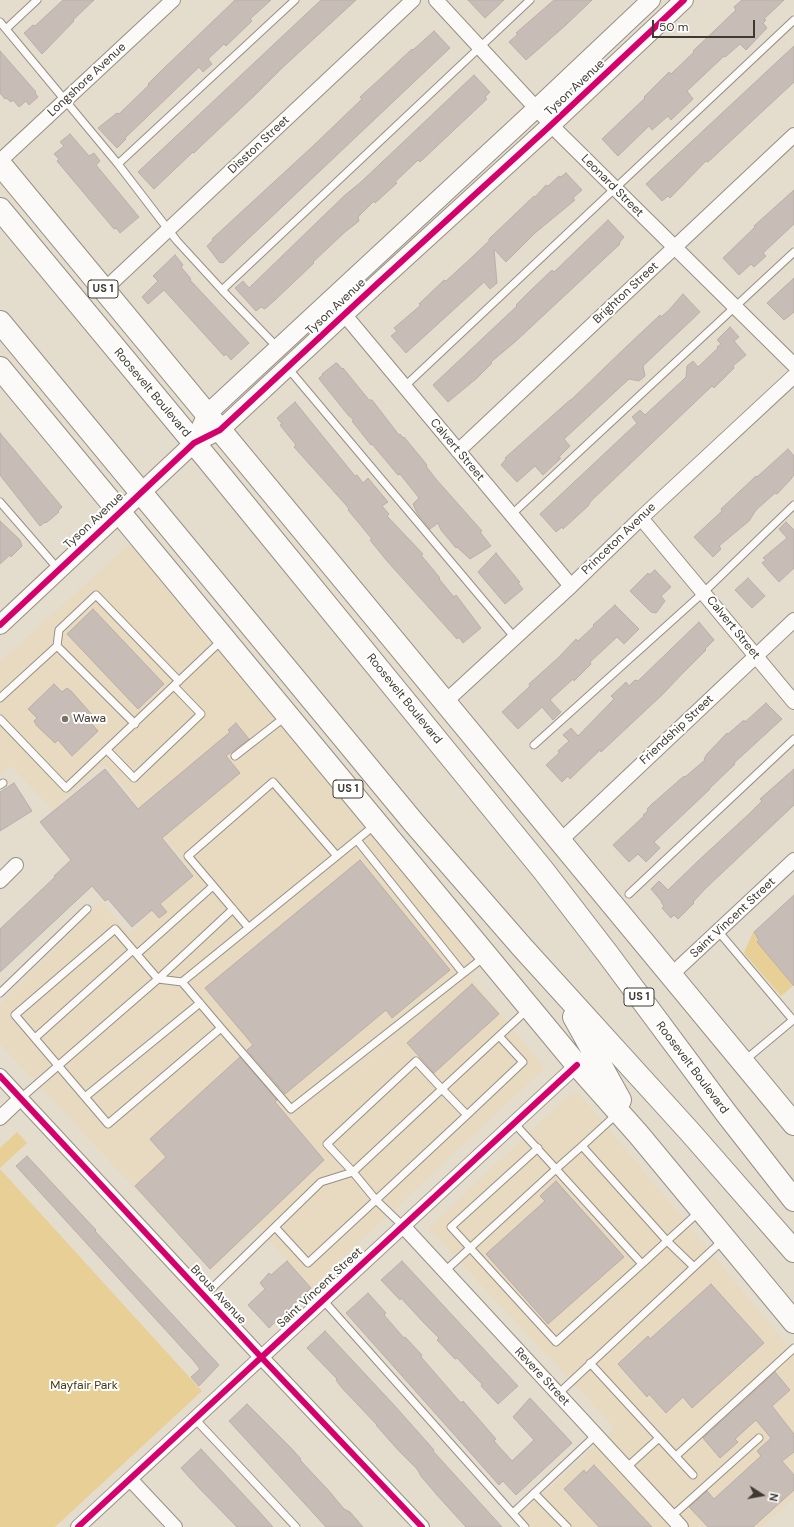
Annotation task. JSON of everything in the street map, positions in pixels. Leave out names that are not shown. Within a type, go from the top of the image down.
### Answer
[{"type":"highway","name":"US 1","points":[[0,164],[742,1062],[793,1121]]},
{"type":"highway","name":"Roosevelt Boulevard","points":[[0,209],[194,443],[543,870],[726,1113],[794,1200]]},
{"type":"highway","name":"US 1","points":[[0,322],[414,823],[794,1251]]},
{"type":"highway","name":"US 1","points":[[0,368],[576,1065],[639,1134],[794,1322]]},
{"type":"highway","points":[[300,574],[445,702]]},
{"type":"highway","points":[[556,984],[639,1134]]},
{"type":"street","name":"Longshore Avenue","points":[[0,161],[173,0]]},
{"type":"street","name":"Disston Street","points":[[104,290],[413,0]]},
{"type":"street","name":"Leonard Street","points":[[436,0],[551,125],[734,308],[794,365]]},
{"type":"street","name":"Tyson Avenue","points":[[0,624],[194,443],[278,348],[536,109],[651,0]]},
{"type":"street","name":"Tyson Avenue","points":[[213,422],[287,367],[551,125],[684,0]]},
{"type":"street","name":"Brighton Street","points":[[458,451],[794,135]]},
{"type":"street","points":[[365,268],[378,282]]},
{"type":"street","name":"Calvert Street","points":[[344,314],[571,586]]},
{"type":"street","name":"Princeton Avenue","points":[[445,702],[571,586],[641,518],[794,376]]},
{"type":"street","name":"Calvert Street","points":[[641,518],[794,702]]},
{"type":"street","name":"Friendship Street","points":[[560,841],[794,620]]},
{"type":"street","name":"Saint Vincent Street","points":[[671,975],[794,860]]},
{"type":"street","points":[[0,881],[16,865]]},
{"type":"street","name":"Saint Vincent Street","points":[[78,1527],[576,1065]]},
{"type":"street","name":"Brous Avenue","points":[[0,1076],[261,1357],[422,1527]]},
{"type":"street","points":[[0,1118],[21,1098]]},
{"type":"street","name":"Revere Street","points":[[403,1226],[676,1522]]},
{"type":"street","points":[[130,1479],[175,1527]]},
{"type":"lane","points":[[6,28],[37,0]]},
{"type":"lane","points":[[118,164],[294,0]]},
{"type":"lane","points":[[222,290],[530,0]]},
{"type":"lane","points":[[404,387],[794,20]]},
{"type":"lane","points":[[0,22],[118,164],[177,241],[278,348]]},
{"type":"lane","points":[[511,515],[794,252]]},
{"type":"lane","points":[[287,367],[515,638]]},
{"type":"lane","points":[[0,502],[59,570]]},
{"type":"lane","points":[[534,745],[704,592],[794,505]]},
{"type":"lane","points":[[0,698],[57,646],[59,630],[96,595],[177,683],[201,714],[134,778],[107,750]]},
{"type":"lane","points":[[0,719],[66,788],[223,639]]},
{"type":"lane","points":[[57,646],[135,724]]},
{"type":"lane","points":[[235,756],[287,715]]},
{"type":"lane","points":[[629,894],[794,739]]},
{"type":"lane","points":[[248,927],[188,856],[274,782],[337,856]]},
{"type":"lane","points":[[182,982],[377,824]]},
{"type":"lane","points":[[357,840],[463,973]]},
{"type":"lane","points":[[35,1038],[213,886]]},
{"type":"lane","points":[[0,993],[87,909]]},
{"type":"lane","points":[[21,1098],[158,979],[233,909]]},
{"type":"lane","points":[[221,1028],[108,1124],[15,1014],[115,929],[158,979],[182,982],[291,1109],[486,955]]},
{"type":"lane","points":[[718,931],[793,1020],[742,1062]]},
{"type":"lane","points":[[85,1097],[200,1003]]},
{"type":"lane","points":[[204,1296],[321,1182],[353,1172],[529,1008]]},
{"type":"lane","points":[[275,1227],[308,1263],[523,1062],[499,1036]]},
{"type":"lane","points":[[403,1226],[376,1200],[353,1172],[326,1144],[416,1060],[467,1115]]},
{"type":"lane","points":[[445,1271],[618,1112]]},
{"type":"lane","points":[[514,1123],[642,1264]]},
{"type":"lane","points":[[582,1146],[667,1241],[694,1267]]},
{"type":"lane","points":[[538,1148],[452,1227],[556,1342],[701,1210]]},
{"type":"lane","points":[[558,1394],[724,1238]]},
{"type":"lane","points":[[323,1300],[525,1527]]},
{"type":"lane","points":[[676,1456],[794,1348]]},
{"type":"lane","points":[[590,1363],[693,1475]]},
{"type":"lane","points":[[195,1418],[296,1527]]},
{"type":"lane","points":[[512,1513],[596,1435]]},
{"type":"lane","points":[[626,1468],[659,1438]]},
{"type":"lane","points":[[676,1522],[759,1438]]},
{"type":"lane","points":[[534,1493],[566,1527]]},
{"type":"shaded area","points":[[130,543],[262,696],[482,967],[469,976],[545,1068],[311,1288],[258,1227],[212,1271],[0,1044],[0,1004],[101,901],[129,934],[194,874],[108,766],[103,765],[98,767],[53,810],[11,766],[0,774],[0,662]],"holes":[[[449,993],[407,1030],[333,1088]]]},
{"type":"shaded area","points":[[578,1092],[794,1353],[794,1498],[763,1527],[529,1527],[519,1515],[615,1428],[428,1228],[568,1096]]},
{"type":"green space","points":[[753,932],[759,939],[757,941],[794,985],[781,996],[744,953]]},
{"type":"green space","points":[[17,1132],[27,1143],[0,1168],[0,1148]]},
{"type":"green space","name":"Mayfair Park","points":[[0,1169],[202,1391],[55,1527],[0,1527]]},
{"type":"building","points":[[63,0],[94,0],[73,20],[74,21],[42,54],[24,33],[33,25],[35,26]]},
{"type":"building","points":[[235,0],[271,0],[250,19],[252,21],[226,46],[224,44],[208,59],[212,64],[203,72],[199,67],[125,138],[126,139],[117,148],[98,128],[117,113],[119,114],[149,85],[148,84],[160,72]]},
{"type":"building","points":[[321,0],[356,0],[154,189],[138,172]]},
{"type":"building","points":[[468,0],[504,0],[485,18]]},
{"type":"building","points":[[554,0],[592,0],[526,60],[509,42],[518,34],[516,33]]},
{"type":"building","points":[[742,0],[784,0],[764,19],[766,20],[763,23],[767,28],[746,50],[740,44],[725,57],[724,56],[687,91],[693,99],[671,120],[668,116],[652,130],[649,126],[618,156],[602,139],[645,98],[644,97],[669,72],[671,74],[694,52],[693,51],[736,10],[734,7]]},
{"type":"building","points":[[434,31],[450,48],[223,263],[220,263],[207,246],[213,240],[212,239],[312,147],[362,99],[360,97],[412,49],[413,50]]},
{"type":"building","points":[[794,46],[794,82],[708,162],[706,161],[670,198],[668,196],[662,201],[646,184]]},
{"type":"building","points":[[0,51],[36,92],[35,93],[38,97],[29,105],[26,101],[19,107],[13,100],[11,102],[6,98],[5,99],[0,93]]},
{"type":"building","points":[[474,75],[490,92],[485,97],[487,99],[420,162],[418,160],[395,182],[397,183],[375,203],[374,201],[358,217],[359,221],[313,262],[314,263],[275,300],[265,309],[261,307],[256,311],[235,288],[243,281],[249,288],[344,196],[361,182]]},
{"type":"building","points":[[70,134],[89,156],[94,153],[100,161],[96,165],[139,217],[120,233],[116,228],[114,229],[57,161],[59,159],[54,154],[64,146],[60,142]]},
{"type":"building","points":[[566,173],[582,190],[573,198],[575,200],[535,233],[506,262],[494,249],[497,283],[490,289],[484,282],[406,353],[391,336],[397,331],[394,328],[421,305],[419,304],[444,280],[446,281],[470,259],[546,185],[548,186],[559,176],[561,177]]},
{"type":"building","points":[[794,190],[794,224],[763,253],[766,256],[754,267],[751,264],[739,275],[723,258],[755,227],[754,226]]},
{"type":"building","points":[[608,220],[624,237],[619,243],[620,244],[516,341],[491,362],[492,363],[477,378],[448,402],[433,385],[517,306],[516,305],[552,270],[554,272]]},
{"type":"building","points":[[175,255],[183,265],[181,267],[191,279],[190,280],[249,343],[231,360],[226,354],[224,356],[164,290],[148,304],[142,297],[158,281],[153,276]]},
{"type":"building","points":[[794,278],[794,312],[784,320],[767,303]]},
{"type":"building","points":[[683,294],[700,312],[643,366],[645,376],[639,381],[629,379],[564,439],[570,446],[558,458],[561,458],[543,475],[535,466],[517,482],[501,465],[506,459],[505,458],[571,400],[660,315],[661,317],[669,310]]},
{"type":"building","points":[[730,327],[739,337],[734,341],[746,355],[733,366],[734,368],[714,388],[712,386],[591,501],[588,506],[563,529],[562,527],[556,532],[540,514],[637,423],[632,417],[640,410],[645,415],[686,377],[687,366],[693,361],[698,367],[718,348],[717,347],[721,344],[717,340]]},
{"type":"building","points":[[336,363],[342,369],[343,368],[369,400],[372,400],[399,435],[400,434],[403,438],[404,437],[427,465],[426,466],[435,478],[482,531],[480,532],[491,546],[470,559],[457,547],[456,548],[441,530],[438,523],[430,529],[417,513],[413,504],[419,498],[400,474],[398,475],[372,444],[371,445],[352,421],[354,420],[348,415],[320,380],[319,378],[323,375],[322,374]]},
{"type":"building","points":[[295,402],[355,476],[357,475],[363,483],[368,478],[388,502],[382,506],[389,514],[387,516],[423,554],[421,555],[440,578],[439,579],[454,597],[456,595],[481,628],[463,643],[459,637],[457,639],[387,561],[370,540],[372,539],[348,510],[349,509],[346,505],[294,447],[296,445],[280,425],[282,424],[277,418]]},
{"type":"building","points":[[0,433],[62,507],[58,511],[59,512],[40,526],[0,475]]},
{"type":"building","points":[[788,449],[794,456],[794,475],[792,478],[777,494],[775,493],[756,510],[749,521],[719,546],[721,549],[713,557],[694,537],[756,476],[757,477]]},
{"type":"building","points":[[0,521],[20,540],[22,546],[11,557],[10,555],[0,564]]},
{"type":"building","points":[[786,522],[794,530],[794,568],[779,582],[762,563],[766,560],[763,558],[787,538],[779,529]]},
{"type":"building","points":[[496,553],[520,582],[518,583],[523,589],[505,604],[478,572]]},
{"type":"building","points":[[655,570],[671,587],[661,596],[665,601],[656,613],[651,612],[630,591],[648,573],[649,575]]},
{"type":"building","points":[[748,578],[765,596],[752,608],[735,590]]},
{"type":"building","points":[[615,605],[639,629],[624,644],[617,637],[590,662],[591,664],[574,681],[573,679],[550,700],[561,712],[553,720],[542,707],[518,729],[502,712],[576,639],[578,641]]},
{"type":"building","name":"Wawa","points":[[93,609],[164,684],[138,709],[67,634]]},
{"type":"building","points":[[699,622],[714,640],[705,649],[706,650],[663,694],[601,752],[600,750],[570,779],[568,776],[562,782],[546,765],[569,741],[563,735],[571,728],[578,736],[614,699],[611,696],[626,682],[629,686],[635,680],[638,681]]},
{"type":"building","name":"Wawa","points":[[54,684],[62,692],[67,688],[71,691],[95,718],[91,723],[98,731],[72,756],[58,740],[55,743],[37,726],[34,721],[37,718],[28,709]]},
{"type":"building","points":[[766,703],[782,719],[734,763],[735,764],[710,789],[654,842],[660,848],[646,862],[638,854],[629,862],[613,845],[644,816],[643,815],[648,811],[647,809],[651,805],[705,760],[704,759],[707,754],[727,733],[728,734],[744,720],[745,722]]},
{"type":"building","points":[[236,723],[249,739],[226,756],[240,773],[162,838],[193,876],[160,904],[167,912],[159,918],[152,910],[132,927],[108,899],[105,901],[92,886],[0,972],[0,929],[71,860],[40,822],[105,769],[138,809],[230,732],[228,730]]},
{"type":"building","points":[[794,769],[794,805],[705,889],[678,919],[674,915],[671,918],[662,908],[664,906],[662,902],[651,889],[659,881],[668,890],[750,813],[762,801],[760,799]]},
{"type":"building","points":[[14,783],[32,811],[0,831],[0,792]]},
{"type":"building","points":[[360,860],[450,970],[392,1018],[386,1010],[285,1094],[247,1050],[253,1045],[205,988]]},
{"type":"building","points":[[794,895],[794,986],[757,942],[759,940],[754,932]]},
{"type":"building","points":[[472,984],[499,1014],[434,1073],[407,1043]]},
{"type":"building","points":[[240,1057],[277,1100],[275,1102],[324,1160],[210,1269],[135,1186],[166,1157],[150,1139]]},
{"type":"building","points":[[27,1156],[219,1365],[199,1386],[191,1377],[200,1369],[193,1360],[16,1166]]},
{"type":"building","points":[[556,1181],[624,1257],[548,1324],[486,1254],[545,1201],[540,1196]]},
{"type":"building","points":[[287,1261],[311,1288],[269,1328],[248,1305],[265,1289],[260,1283],[269,1273],[271,1275]]},
{"type":"building","points":[[402,1261],[518,1386],[498,1404],[481,1386],[482,1384],[437,1340],[439,1338],[401,1298],[400,1300],[381,1280]]},
{"type":"building","points":[[711,1284],[764,1343],[692,1408],[683,1397],[666,1413],[649,1394],[647,1397],[618,1364],[648,1336],[650,1339]]},
{"type":"building","points":[[368,1293],[386,1313],[384,1315],[404,1338],[405,1337],[422,1355],[421,1357],[461,1403],[463,1401],[496,1439],[494,1441],[512,1461],[534,1440],[513,1417],[530,1398],[572,1443],[516,1495],[503,1481],[499,1485],[346,1313]]},
{"type":"building","points":[[325,1331],[394,1405],[434,1450],[433,1451],[502,1527],[466,1527],[437,1495],[420,1475],[417,1469],[342,1388],[336,1380],[337,1379],[307,1348]]},
{"type":"building","points":[[775,1372],[790,1390],[772,1406],[794,1434],[794,1452],[782,1461],[794,1475],[794,1490],[753,1527],[708,1527],[689,1507],[707,1491],[714,1499],[761,1456],[757,1451],[771,1438],[756,1420],[735,1439],[738,1442],[720,1458],[703,1438]]},
{"type":"building","points":[[247,1404],[292,1449],[344,1509],[350,1512],[363,1527],[326,1527],[229,1421]]},
{"type":"building","points":[[201,1449],[273,1527],[237,1527],[199,1488],[181,1468]]},
{"type":"building","points":[[594,1465],[652,1527],[599,1527],[564,1489],[584,1470],[586,1473]]},
{"type":"cycle path","points":[[0,625],[194,443],[220,430],[551,125],[684,0]]},
{"type":"cycle path","points":[[78,1527],[577,1065]]},
{"type":"cycle path","points":[[0,1076],[261,1357],[422,1527]]},
{"type":"place","name":"Wawa","points":[[65,719]]}]
